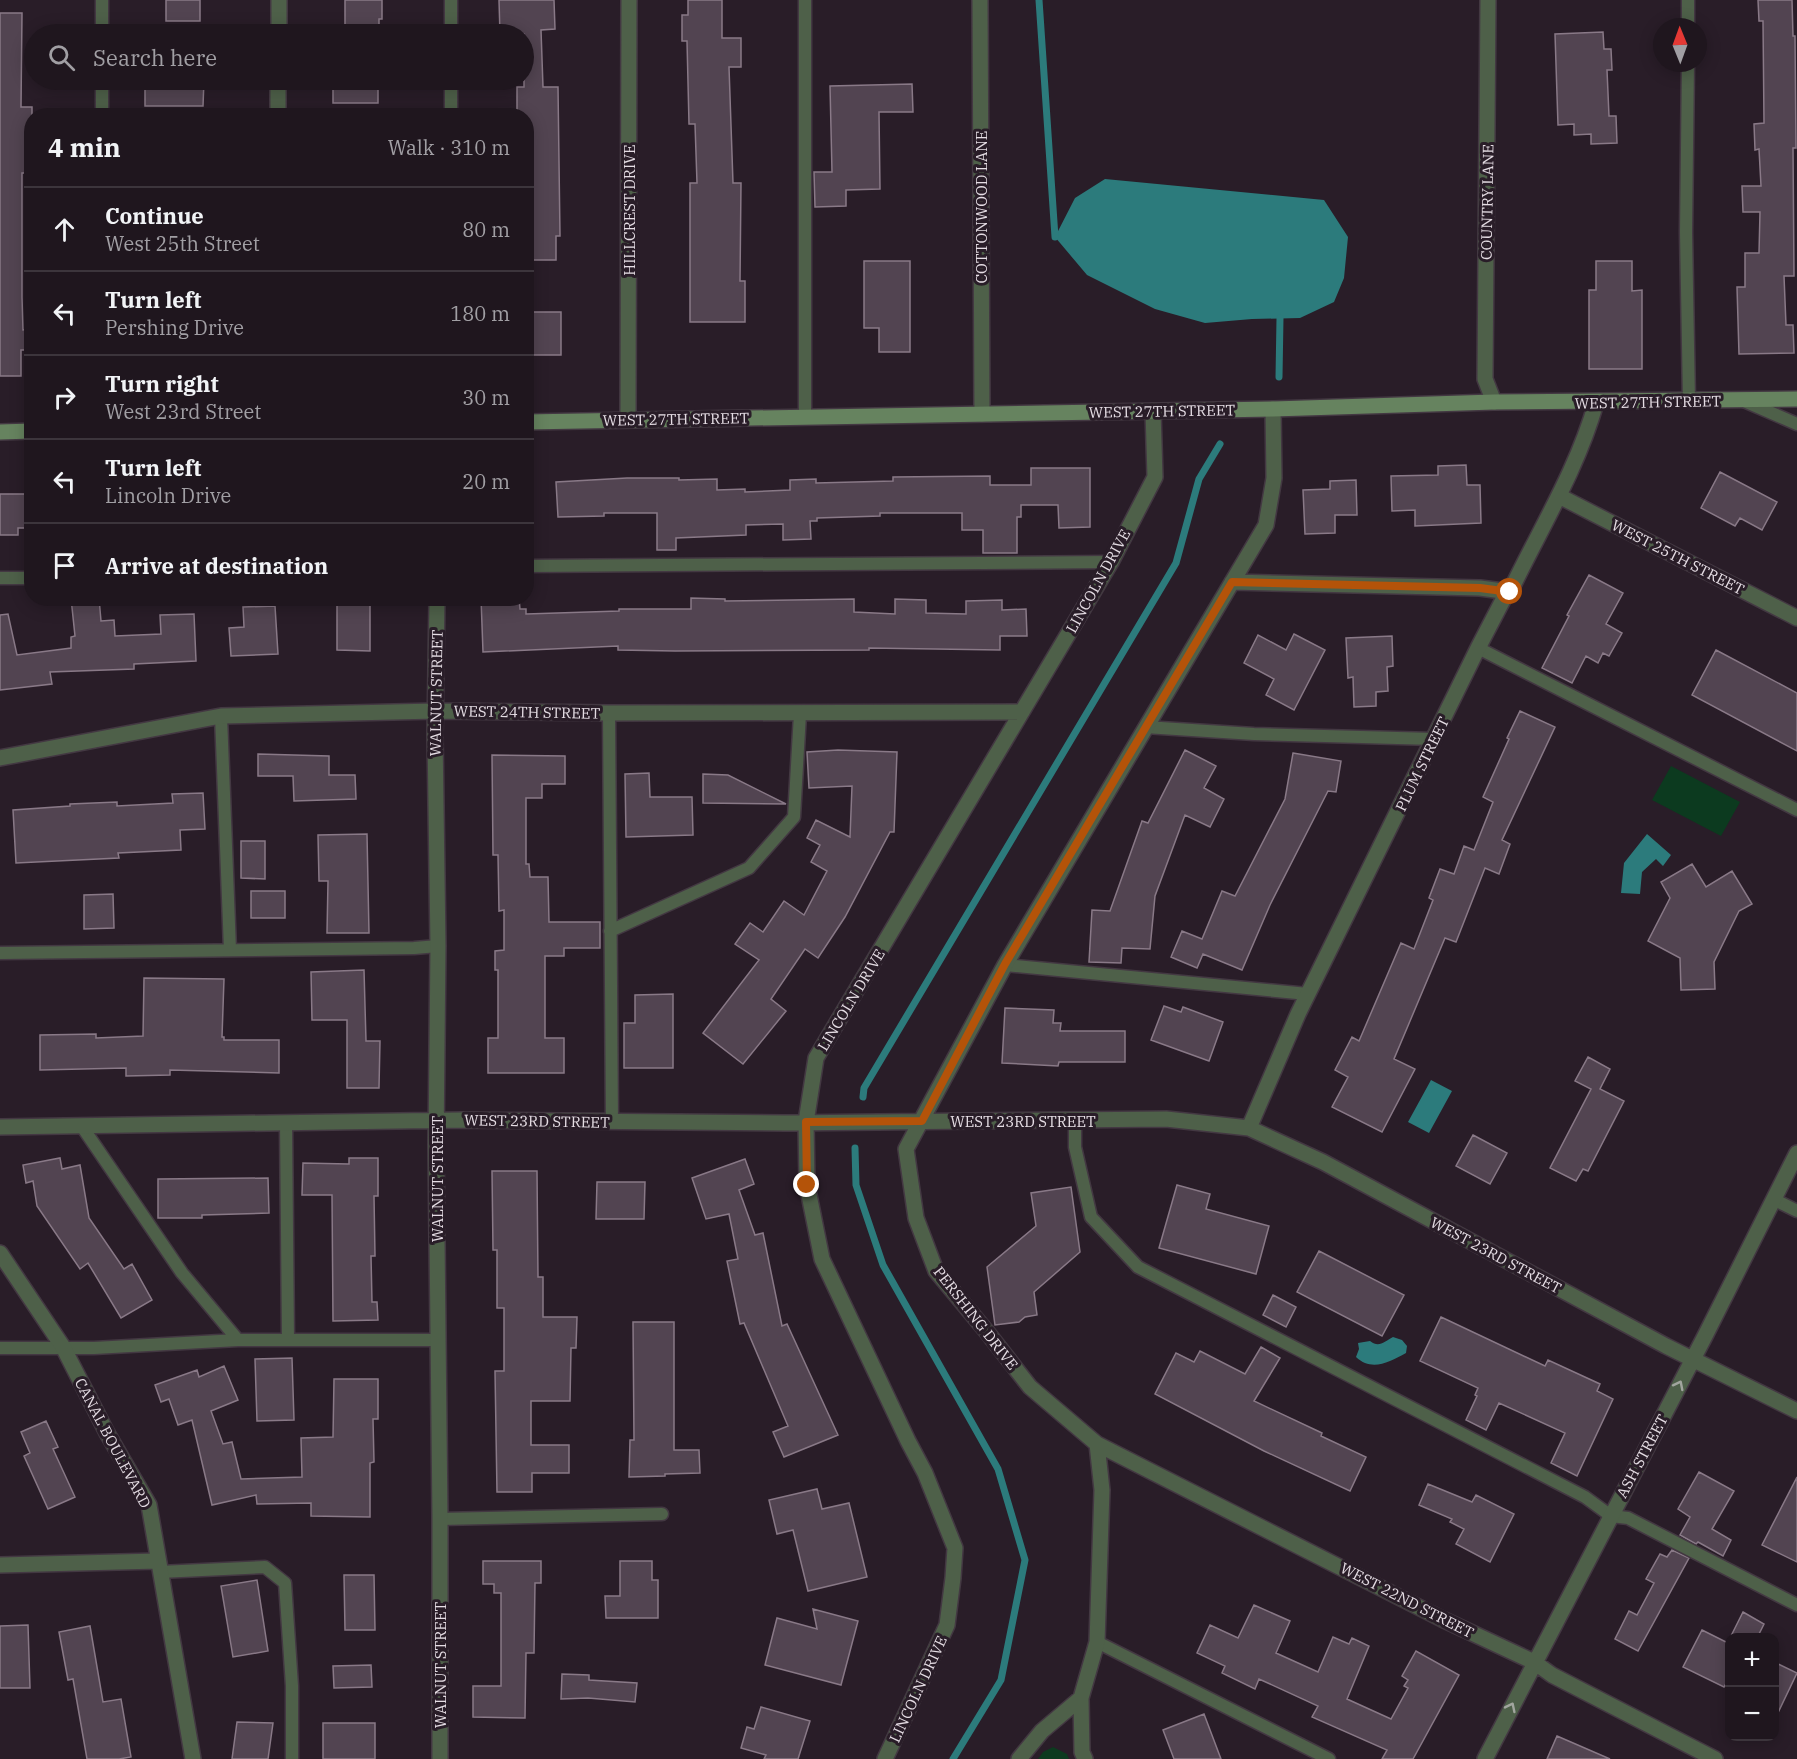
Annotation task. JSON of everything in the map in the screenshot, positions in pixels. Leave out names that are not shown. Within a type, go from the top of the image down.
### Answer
[{"type":"main road","name":"WEST 27TH STREET","points":[[534,422],[1273,409],[1494,402],[1596,403],[1797,399]]},
{"type":"main road","points":[[0,432],[24,431]]},
{"type":"street","points":[[279,0],[279,24]]},
{"type":"street","name":"HILLCREST DRIVE","points":[[628,419],[629,0]]},
{"type":"street","name":"COTTONWOOD LANE","points":[[980,0],[982,414]]},
{"type":"street","name":"COUNTRY LANE","points":[[1488,0],[1485,379],[1494,402]]},
{"type":"street","points":[[279,90],[279,108]]},
{"type":"street","name":"PLUM STREET","points":[[1250,1128],[1298,1014],[1478,648],[1504,598],[1510,592],[1569,476],[1588,430],[1596,403]]},
{"type":"street","name":"PERSHING DRIVE","points":[[1097,1444],[1030,1387],[936,1271],[916,1218],[906,1149],[1005,964],[1266,525],[1274,478],[1273,409]]},
{"type":"street","name":"LINCOLN DRIVE","points":[[885,1759],[947,1625],[954,1578],[955,1548],[925,1473],[822,1259],[807,1185],[806,1122],[816,1058],[1111,562],[1155,477],[1153,411]]},
{"type":"street","name":"WEST 25TH STREET","points":[[1559,496],[1797,618]]},
{"type":"street","points":[[1232,582],[1480,588],[1510,592]]},
{"type":"street","name":"WALNUT STREET","points":[[437,606],[436,1121],[440,1759]]},
{"type":"street","name":"WEST 24TH STREET","points":[[0,758],[221,716],[436,711],[800,714],[1022,712]]},
{"type":"street","name":"WEST 23RD STREET","points":[[0,1127],[436,1121],[806,1122],[1166,1119],[1250,1128],[1323,1162],[1692,1359],[1797,1411]]},
{"type":"street","name":"ASH STREET","points":[[1485,1759],[1534,1662],[1581,1578],[1797,1153]]},
{"type":"street","name":"CANAL BOULEVARD","points":[[0,1253],[63,1347],[107,1433],[149,1505],[193,1759]]},
{"type":"street","points":[[1084,1759],[1081,1698],[1097,1642],[1102,1490],[1097,1444]]},
{"type":"street","name":"WEST 22ND STREET","points":[[1097,1444],[1442,1619],[1534,1662],[1552,1675],[1715,1759]]},
{"type":"street","points":[[0,1565],[159,1566]]},
{"type":"street","points":[[1019,1759],[1042,1731],[1081,1698]]},
{"type":"lane","points":[[102,0],[102,24]]},
{"type":"lane","points":[[451,0],[451,24]]},
{"type":"lane","points":[[805,0],[805,417]]},
{"type":"lane","points":[[1688,0],[1688,18]]},
{"type":"lane","points":[[1688,72],[1686,232],[1689,400]]},
{"type":"lane","points":[[102,90],[102,108]]},
{"type":"lane","points":[[451,90],[451,108]]},
{"type":"lane","points":[[1744,401],[1797,424]]},
{"type":"lane","points":[[534,566],[1111,562]]},
{"type":"lane","points":[[0,578],[24,578]]},
{"type":"lane","points":[[1478,648],[1797,810]]},
{"type":"lane","points":[[609,713],[612,1122]]},
{"type":"lane","points":[[610,931],[749,868],[794,817],[800,714]]},
{"type":"lane","points":[[221,716],[230,950]]},
{"type":"lane","points":[[1145,727],[1254,734],[1434,739]]},
{"type":"lane","points":[[0,953],[438,946]]},
{"type":"lane","points":[[1005,964],[1308,994]]},
{"type":"lane","points":[[1075,1121],[1075,1147],[1092,1217],[1138,1268],[1585,1497],[1611,1516],[1628,1518],[1797,1605]]},
{"type":"lane","points":[[286,1123],[288,1339]]},
{"type":"lane","points":[[81,1125],[182,1273],[238,1340]]},
{"type":"lane","points":[[1773,1199],[1797,1211]]},
{"type":"lane","points":[[0,1348],[94,1348],[288,1339],[438,1340]]},
{"type":"lane","points":[[440,1519],[663,1514]]},
{"type":"lane","points":[[159,1566],[265,1567],[285,1583],[292,1686],[292,1759]]},
{"type":"lane","points":[[1097,1642],[1329,1759]]},
{"type":"shaded area","points":[[1105,179],[1324,200],[1348,237],[1344,278],[1334,302],[1300,318],[1205,323],[1155,309],[1087,275],[1055,237],[1075,198]]},
{"type":"shaded area","points":[[1671,766],[1740,802],[1721,836],[1652,800]]},
{"type":"shaded area","points":[[1647,834],[1671,855],[1663,866],[1656,859],[1642,872],[1640,894],[1621,893],[1624,863]]},
{"type":"shaded area","points":[[1431,1080],[1452,1091],[1429,1133],[1408,1122]]},
{"type":"shaded area","points":[[1393,1337],[1402,1340],[1407,1346],[1406,1353],[1374,1365],[1362,1362],[1356,1357],[1359,1349],[1358,1343],[1370,1341],[1379,1344]]},
{"type":"shaded area","points":[[1053,1747],[1067,1754],[1069,1759],[1038,1759],[1043,1752]]},
{"type":"building","points":[[166,0],[200,0],[200,21],[166,21]]},
{"type":"building","points":[[345,0],[382,0],[382,19],[379,19],[379,24],[345,24]]},
{"type":"building","points":[[499,0],[554,0],[555,29],[541,30],[543,87],[558,87],[560,236],[556,236],[556,260],[534,260],[534,108],[517,108],[517,90],[534,90],[534,24],[500,24]]},
{"type":"building","points":[[688,0],[722,0],[722,38],[741,38],[741,67],[729,67],[733,183],[741,183],[740,281],[745,281],[745,322],[690,322],[690,183],[697,183],[695,124],[689,124],[687,41],[682,41],[682,15],[688,15]]},
{"type":"building","points":[[1758,0],[1792,0],[1793,36],[1795,36],[1796,148],[1793,148],[1794,276],[1784,276],[1786,325],[1793,325],[1794,353],[1739,354],[1737,287],[1745,287],[1745,253],[1759,253],[1760,212],[1743,212],[1742,186],[1761,186],[1759,149],[1755,150],[1754,124],[1764,123],[1763,21],[1759,21]]},
{"type":"building","points":[[0,13],[22,13],[21,107],[32,107],[24,108],[22,297],[24,350],[21,350],[21,376],[0,376]]},
{"type":"building","points":[[1603,32],[1604,49],[1611,49],[1612,70],[1607,70],[1609,116],[1616,116],[1617,143],[1591,144],[1591,134],[1574,135],[1574,124],[1558,125],[1555,34]]},
{"type":"building","points":[[912,84],[913,112],[879,112],[880,189],[846,190],[846,206],[815,207],[814,172],[832,172],[830,86]]},
{"type":"building","points":[[145,90],[204,90],[203,106],[145,106]]},
{"type":"building","points":[[333,90],[378,90],[378,103],[333,103]]},
{"type":"building","points":[[864,261],[910,261],[910,352],[879,352],[879,328],[864,328]]},
{"type":"building","points":[[1596,261],[1632,261],[1632,291],[1642,290],[1642,369],[1589,369],[1589,290],[1596,290]]},
{"type":"building","points":[[534,312],[561,312],[561,355],[534,355]]},
{"type":"building","points":[[1466,465],[1467,485],[1480,485],[1481,523],[1415,526],[1415,510],[1392,511],[1391,476],[1438,475],[1438,466]]},
{"type":"building","points":[[1031,468],[1090,468],[1090,527],[1059,528],[1058,505],[1021,505],[1021,517],[1017,517],[1017,553],[983,553],[983,530],[962,530],[962,513],[880,513],[880,516],[817,518],[817,521],[810,521],[811,539],[783,540],[783,524],[746,525],[746,535],[676,538],[676,550],[657,550],[657,513],[604,513],[604,516],[558,517],[556,482],[627,478],[717,479],[717,490],[745,489],[745,492],[790,490],[790,480],[816,479],[816,483],[893,481],[893,477],[990,476],[990,485],[1031,485]]},
{"type":"building","points":[[1720,472],[1777,502],[1762,530],[1740,518],[1735,526],[1701,508]]},
{"type":"building","points":[[1356,480],[1357,515],[1335,515],[1335,533],[1305,534],[1303,490],[1330,489],[1330,481]]},
{"type":"building","points":[[0,494],[24,494],[24,528],[18,528],[18,535],[0,535]]},
{"type":"building","points":[[1589,575],[1623,593],[1606,624],[1622,633],[1609,656],[1603,653],[1598,663],[1586,656],[1572,683],[1542,668]]},
{"type":"building","points":[[691,598],[725,599],[725,601],[854,599],[854,612],[895,614],[895,599],[926,600],[926,613],[966,614],[966,601],[1002,600],[1002,610],[1026,609],[1027,636],[1000,636],[1000,650],[869,648],[869,650],[675,651],[618,650],[618,646],[483,652],[481,606],[520,606],[520,609],[526,609],[526,614],[619,611],[619,609],[691,609]]},
{"type":"building","points":[[72,606],[100,606],[101,621],[114,620],[115,636],[161,634],[160,615],[194,614],[196,661],[134,664],[134,669],[50,672],[52,684],[0,690],[0,615],[8,614],[17,655],[71,648],[71,637],[75,636]]},
{"type":"building","points":[[275,606],[278,654],[231,656],[229,628],[244,627],[243,607]]},
{"type":"building","points":[[337,606],[370,606],[370,651],[337,650]]},
{"type":"building","points":[[1294,634],[1325,650],[1294,710],[1266,695],[1274,679],[1244,663],[1258,635],[1286,650]]},
{"type":"building","points":[[1392,636],[1393,666],[1387,667],[1388,691],[1376,692],[1376,706],[1354,707],[1353,677],[1348,678],[1346,638]]},
{"type":"building","points":[[1716,650],[1797,693],[1797,751],[1692,695]]},
{"type":"building","points":[[1520,711],[1555,727],[1502,840],[1510,844],[1499,874],[1485,868],[1456,942],[1445,938],[1394,1059],[1415,1069],[1382,1132],[1332,1107],[1348,1077],[1335,1070],[1352,1037],[1359,1041],[1401,943],[1414,949],[1433,900],[1429,898],[1440,869],[1454,874],[1464,846],[1474,850],[1493,802],[1483,797]]},
{"type":"building","points":[[838,750],[897,752],[894,832],[890,832],[845,917],[818,958],[805,949],[771,999],[786,1011],[743,1064],[703,1033],[759,960],[735,944],[750,923],[763,932],[784,901],[804,915],[827,871],[811,862],[820,845],[807,838],[816,820],[850,837],[852,786],[809,788],[807,752]]},
{"type":"building","points":[[1185,750],[1216,766],[1204,788],[1224,799],[1210,827],[1185,815],[1155,896],[1150,949],[1122,948],[1121,963],[1089,962],[1092,910],[1110,911],[1142,821],[1148,823]]},
{"type":"building","points":[[1293,753],[1341,761],[1336,792],[1328,791],[1270,905],[1242,970],[1203,954],[1197,968],[1171,957],[1182,931],[1202,939],[1222,891],[1235,896],[1285,799]]},
{"type":"building","points":[[258,754],[329,756],[329,775],[355,775],[356,799],[294,801],[293,776],[258,776]]},
{"type":"building","points":[[492,755],[565,756],[565,784],[542,784],[542,798],[526,798],[526,864],[529,864],[530,877],[548,877],[549,922],[600,922],[600,948],[564,948],[564,956],[545,956],[545,1038],[564,1038],[564,1073],[488,1073],[488,1038],[498,1038],[498,970],[495,970],[495,951],[504,950],[504,910],[499,911],[498,855],[493,855]]},
{"type":"building","points":[[649,773],[650,797],[692,797],[693,835],[626,837],[625,774]]},
{"type":"building","points":[[703,774],[728,775],[786,804],[703,803]]},
{"type":"building","points":[[203,793],[205,829],[180,830],[181,850],[118,853],[119,858],[16,863],[13,810],[70,806],[70,804],[117,802],[117,806],[173,803],[172,794]]},
{"type":"building","points":[[367,834],[369,933],[327,933],[328,881],[319,881],[318,835]]},
{"type":"building","points":[[241,841],[265,841],[265,879],[241,878]]},
{"type":"building","points":[[1692,864],[1706,887],[1732,871],[1752,904],[1739,911],[1714,962],[1715,989],[1681,990],[1680,958],[1648,941],[1670,898],[1661,882]]},
{"type":"building","points":[[251,891],[285,891],[285,918],[251,918]]},
{"type":"building","points":[[113,894],[114,928],[84,929],[84,895]]},
{"type":"building","points":[[364,970],[366,1041],[380,1041],[379,1088],[347,1088],[347,1020],[312,1020],[311,972]]},
{"type":"building","points":[[144,978],[224,979],[222,1037],[224,1040],[279,1040],[279,1073],[170,1070],[170,1075],[126,1076],[126,1068],[40,1070],[40,1035],[96,1034],[96,1038],[143,1036]]},
{"type":"building","points":[[673,994],[673,1068],[624,1068],[624,1023],[635,1023],[635,995]]},
{"type":"building","points":[[1164,1006],[1181,1012],[1183,1007],[1223,1022],[1209,1061],[1151,1040]]},
{"type":"building","points":[[1005,1008],[1054,1010],[1053,1023],[1061,1023],[1060,1031],[1125,1031],[1125,1062],[1059,1062],[1058,1066],[1002,1063]]},
{"type":"building","points":[[1588,1057],[1610,1069],[1600,1089],[1624,1101],[1588,1171],[1583,1169],[1576,1181],[1550,1168],[1591,1089],[1575,1081]]},
{"type":"building","points":[[1473,1135],[1507,1153],[1490,1184],[1456,1166]]},
{"type":"building","points":[[60,1158],[62,1169],[80,1165],[89,1218],[124,1269],[132,1264],[152,1300],[121,1318],[88,1263],[80,1269],[37,1206],[33,1181],[26,1183],[23,1165]]},
{"type":"building","points":[[349,1158],[378,1158],[378,1196],[374,1196],[375,1256],[371,1256],[372,1302],[377,1302],[378,1320],[333,1321],[332,1195],[302,1195],[303,1163],[349,1164]]},
{"type":"building","points":[[745,1159],[754,1184],[739,1190],[755,1235],[763,1233],[782,1326],[787,1324],[838,1435],[784,1457],[773,1432],[788,1426],[744,1323],[740,1324],[727,1261],[738,1259],[729,1214],[706,1219],[692,1178]]},
{"type":"building","points":[[492,1171],[537,1171],[538,1277],[543,1277],[543,1317],[577,1317],[576,1348],[571,1348],[570,1401],[531,1401],[531,1445],[569,1445],[569,1473],[532,1473],[532,1492],[497,1492],[495,1371],[504,1371],[504,1308],[497,1308],[497,1250],[493,1250]]},
{"type":"building","points":[[268,1178],[269,1213],[202,1215],[202,1218],[158,1218],[158,1179]]},
{"type":"building","points":[[597,1182],[645,1182],[644,1219],[596,1219]]},
{"type":"building","points":[[1177,1185],[1210,1194],[1206,1209],[1269,1226],[1256,1274],[1159,1248]]},
{"type":"building","points":[[1071,1187],[1080,1252],[1034,1292],[1037,1315],[1025,1317],[1019,1322],[995,1325],[987,1267],[1036,1226],[1031,1193]]},
{"type":"building","points":[[1319,1251],[1404,1295],[1382,1336],[1297,1292]]},
{"type":"building","points":[[1273,1295],[1296,1307],[1286,1327],[1263,1315]]},
{"type":"building","points":[[1441,1317],[1545,1366],[1548,1360],[1600,1384],[1597,1391],[1613,1399],[1577,1476],[1551,1463],[1565,1433],[1499,1403],[1486,1430],[1466,1420],[1477,1396],[1475,1395],[1478,1388],[1420,1361]]},
{"type":"building","points":[[633,1322],[674,1322],[674,1450],[699,1450],[700,1473],[629,1477],[630,1440],[634,1440]]},
{"type":"building","points":[[1261,1347],[1280,1358],[1254,1401],[1366,1457],[1350,1491],[1264,1451],[1155,1394],[1176,1353],[1194,1362],[1200,1351],[1245,1374]]},
{"type":"building","points":[[292,1358],[294,1420],[257,1421],[255,1359]]},
{"type":"building","points":[[224,1366],[238,1400],[211,1411],[223,1444],[232,1442],[241,1479],[302,1477],[301,1438],[333,1437],[334,1379],[378,1379],[378,1419],[373,1419],[374,1462],[370,1463],[370,1517],[311,1516],[311,1503],[257,1504],[256,1495],[212,1505],[192,1420],[178,1425],[169,1399],[161,1402],[155,1385],[197,1370],[199,1377]]},
{"type":"building","points":[[46,1421],[58,1447],[53,1449],[75,1497],[48,1509],[24,1456],[30,1453],[21,1432]]},
{"type":"building","points":[[1699,1472],[1734,1491],[1712,1529],[1731,1540],[1723,1556],[1680,1535],[1690,1517],[1678,1509]]},
{"type":"building","points":[[1797,1477],[1797,1562],[1762,1545]]},
{"type":"building","points":[[1428,1484],[1472,1502],[1476,1495],[1514,1514],[1490,1562],[1456,1544],[1464,1529],[1450,1522],[1452,1519],[1419,1505]]},
{"type":"building","points":[[817,1489],[822,1509],[849,1503],[867,1577],[808,1591],[793,1530],[777,1534],[769,1500]]},
{"type":"building","points":[[1672,1550],[1689,1558],[1638,1651],[1615,1639],[1629,1611],[1637,1615],[1654,1583],[1646,1579],[1660,1554],[1667,1557]]},
{"type":"building","points":[[483,1561],[541,1561],[541,1583],[535,1583],[534,1653],[526,1653],[525,1718],[473,1717],[473,1686],[501,1686],[501,1593],[494,1593],[494,1584],[483,1584]]},
{"type":"building","points":[[620,1561],[652,1561],[652,1580],[658,1580],[658,1618],[606,1618],[605,1596],[620,1596]]},
{"type":"building","points":[[344,1575],[374,1575],[375,1630],[345,1630]]},
{"type":"building","points":[[257,1580],[268,1651],[233,1657],[221,1586]]},
{"type":"building","points":[[1254,1605],[1290,1621],[1276,1653],[1318,1672],[1333,1637],[1349,1644],[1352,1638],[1369,1646],[1347,1699],[1391,1719],[1408,1688],[1404,1686],[1408,1680],[1402,1676],[1416,1651],[1459,1675],[1413,1759],[1382,1759],[1387,1750],[1312,1717],[1318,1706],[1259,1679],[1255,1689],[1222,1673],[1225,1666],[1197,1653],[1210,1625],[1238,1638]]},
{"type":"building","points":[[813,1609],[858,1621],[841,1685],[765,1665],[777,1618],[817,1629]]},
{"type":"building","points":[[1743,1612],[1764,1624],[1760,1633],[1732,1633]]},
{"type":"building","points":[[28,1625],[30,1688],[0,1688],[0,1626]]},
{"type":"building","points":[[90,1626],[103,1702],[121,1699],[131,1757],[87,1759],[73,1679],[68,1680],[59,1632]]},
{"type":"building","points":[[1702,1630],[1725,1642],[1724,1687],[1683,1667]]},
{"type":"building","points":[[1779,1664],[1797,1673],[1779,1711]]},
{"type":"building","points":[[371,1665],[372,1687],[334,1688],[333,1666]]},
{"type":"building","points":[[562,1674],[589,1675],[589,1680],[637,1683],[635,1702],[588,1698],[561,1699]]},
{"type":"building","points":[[761,1707],[810,1721],[798,1759],[764,1759],[766,1755],[741,1748],[747,1727],[754,1729]]},
{"type":"building","points":[[1204,1714],[1221,1759],[1174,1759],[1163,1730]]},
{"type":"building","points":[[237,1722],[273,1723],[268,1759],[232,1759]]},
{"type":"building","points":[[323,1723],[375,1723],[375,1759],[323,1759]]},
{"type":"building","points":[[1557,1736],[1610,1759],[1547,1759]]},
{"type":"waterway","points":[[1039,0],[1055,237]]},
{"type":"waterway","points":[[1279,377],[1280,318]]},
{"type":"waterway","points":[[863,1097],[864,1088],[1176,563],[1199,479],[1220,444]]},
{"type":"waterway","points":[[855,1148],[856,1185],[883,1265],[998,1469],[1025,1560],[1001,1680],[953,1759]]},
{"type":"route","points":[[807,1185],[806,1122],[922,1121],[1005,964],[1232,582],[1480,588],[1510,592]]}]
